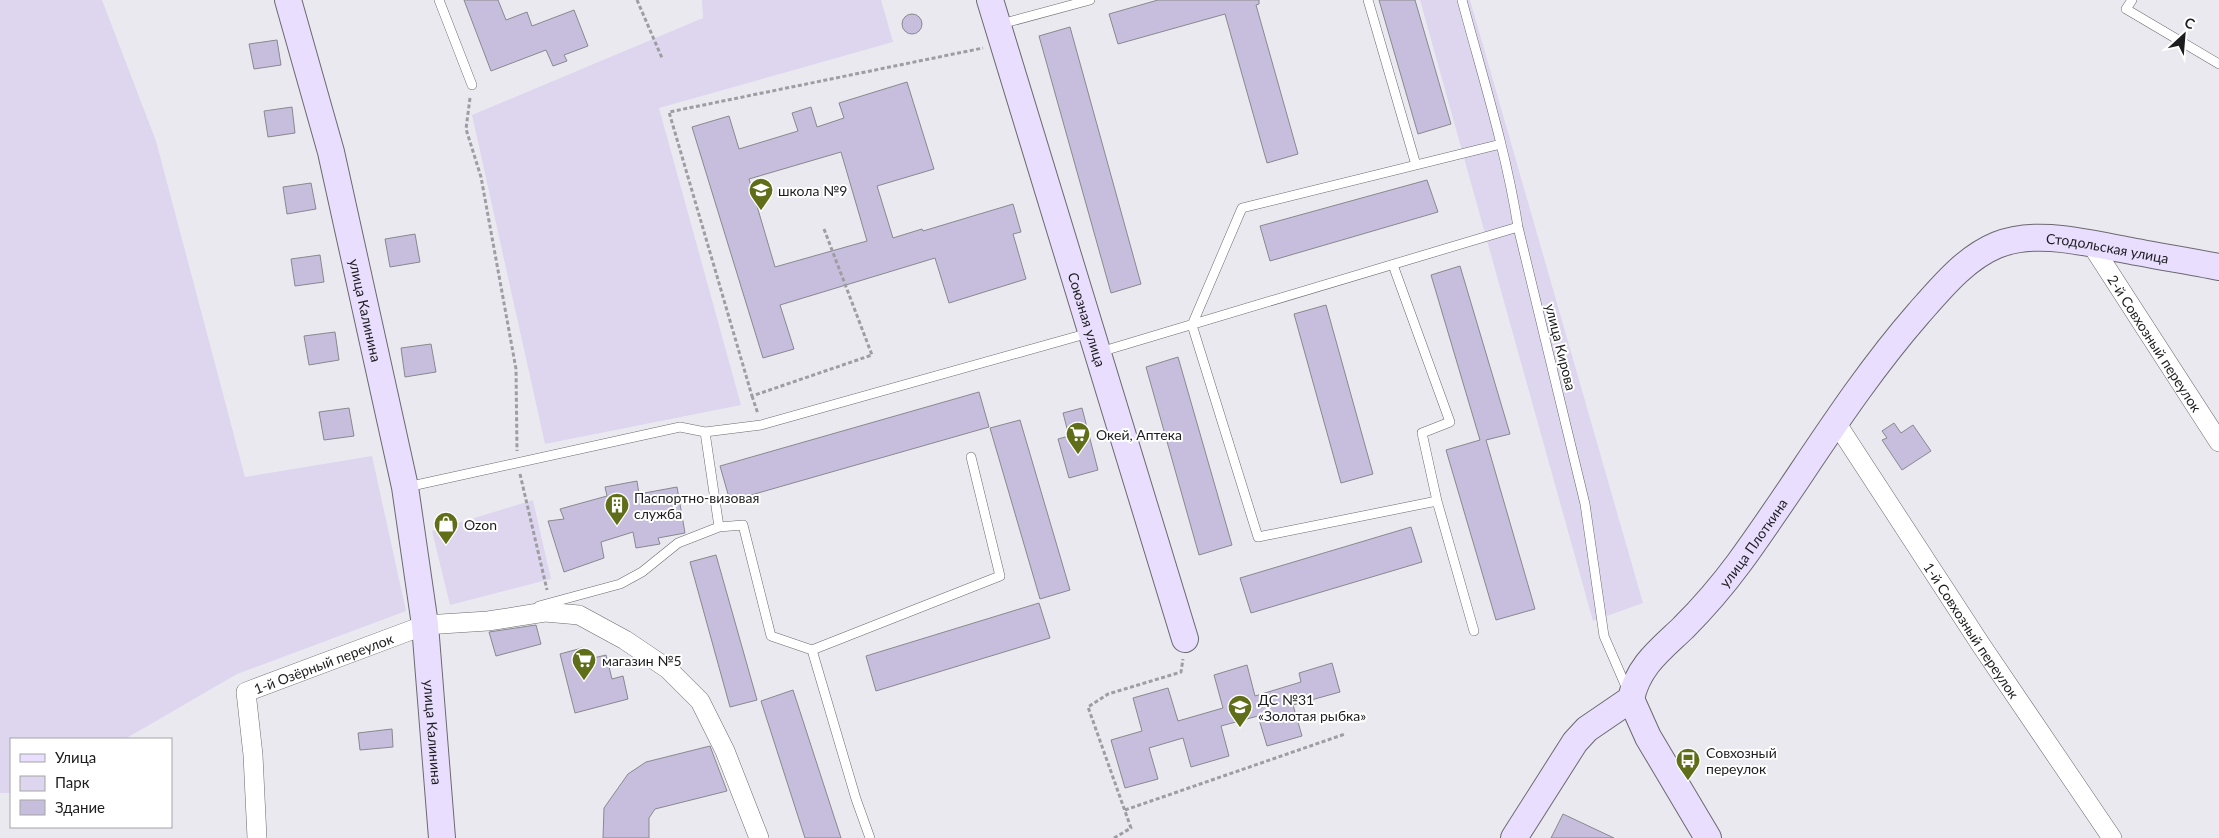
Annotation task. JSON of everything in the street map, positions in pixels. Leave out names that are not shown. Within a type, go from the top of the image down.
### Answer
[{"type":"street","name":"улица Калинина","points":[[288,0],[331,152],[405,487],[425,625],[442,838]]},
{"type":"street","name":"Союзная улица","points":[[990,0],[1185,639]]},
{"type":"street","name":"Стодольская улица","points":[[1996,246],[2017,240],[2062,239],[2219,267]]},
{"type":"street","name":"2-й Совхозный переулок","points":[[2090,244],[2219,442]]},
{"type":"street","name":"улица Плоткина","points":[[1631,699],[1634,685],[1645,664],[1712,597],[1739,564],[1835,421],[1877,365],[1930,300],[1970,262],[1996,246]]},
{"type":"street","name":"1-й Совхозный переулок","points":[[1835,421],[1981,645],[2112,838]]},
{"type":"street","points":[[425,625],[488,621],[545,612],[579,615],[625,640],[668,668],[700,701],[725,751],[759,838]]},
{"type":"street","name":"1-й Озёрный переулок","points":[[257,838],[253,755],[246,692],[425,625]]},
{"type":"street","points":[[1514,838],[1575,742],[1593,724],[1631,699],[1648,736],[1708,838]]},
{"type":"lane","points":[[439,0],[472,85]]},
{"type":"lane","points":[[1001,35],[1090,0]]},
{"type":"lane","points":[[1368,0],[1416,165]]},
{"type":"lane","name":"улица Кирова","points":[[1462,0],[1513,194],[1518,227],[1585,504],[1604,636],[1631,699]]},
{"type":"lane","points":[[2132,0],[2126,9],[2219,64]]},
{"type":"lane","points":[[1437,501],[1258,537],[1192,325],[1242,208],[1500,144]]},
{"type":"lane","points":[[405,487],[680,427],[704,432],[761,425],[1094,343],[1192,325],[1518,227]]},
{"type":"lane","points":[[1393,265],[1450,422],[1422,433],[1437,501],[1474,631]]},
{"type":"lane","points":[[704,432],[719,526]]},
{"type":"lane","points":[[488,621],[620,584],[642,572],[678,543],[719,526],[743,525],[771,636],[812,650],[1000,576],[971,457]]},
{"type":"lane","points":[[812,650],[856,799],[870,838]]},
{"type":"path","points":[[637,0],[662,58]]},
{"type":"path","points":[[824,229],[872,355],[752,396],[669,112],[1001,35]]},
{"type":"path","points":[[472,85],[466,129],[481,178],[516,369],[518,462],[550,603]]},
{"type":"path","points":[[1114,838],[1131,828],[1088,707],[1108,694],[1181,672],[1185,639]]},
{"type":"path","points":[[1125,810],[1345,734]]},
{"type":"green space","points":[[0,0],[102,0],[156,141],[245,477],[372,456],[406,611],[237,674],[127,738],[10,738],[10,793],[0,793]]},
{"type":"green space","points":[[702,0],[881,0],[893,42],[659,108],[741,405],[545,444],[472,115],[703,18]]},
{"type":"green space","points":[[1420,0],[1470,0],[1643,603],[1593,621]]},
{"type":"green space","points":[[533,500],[551,579],[450,605],[432,531]]},
{"type":"building","points":[[464,0],[498,0],[506,20],[527,12],[532,26],[574,10],[588,46],[564,55],[567,61],[553,66],[546,50],[491,71]]},
{"type":"building","points":[[1158,0],[1259,0],[1259,4],[1256,5],[1298,154],[1267,163],[1225,14],[1118,44],[1109,14]]},
{"type":"building","points":[[1379,0],[1415,0],[1451,124],[1418,134]]},
{"type":"building","points":[[912,14],[919,17],[922,24],[919,31],[912,34],[905,31],[902,24],[905,17]]},
{"type":"building","points":[[1070,27],[1141,284],[1111,293],[1039,36]]},
{"type":"building","points":[[277,40],[281,65],[254,69],[249,44]]},
{"type":"building","points":[[907,82],[934,169],[877,186],[893,238],[1013,204],[1021,232],[1013,234],[1026,279],[949,303],[935,258],[780,305],[794,349],[763,358],[692,127],[729,116],[739,149],[798,131],[792,113],[811,107],[817,127],[844,118],[839,103]],"holes":[[[841,152],[867,241],[775,267],[749,179]]]},
{"type":"building","points":[[292,107],[295,133],[268,137],[264,111]]},
{"type":"building","points":[[1427,180],[1438,212],[1270,261],[1260,226]]},
{"type":"building","points":[[311,183],[316,209],[287,214],[283,187]]},
{"type":"building","points":[[415,234],[420,262],[390,267],[385,239]]},
{"type":"building","points":[[320,255],[324,282],[295,286],[291,259]]},
{"type":"building","points":[[1460,266],[1510,434],[1486,440],[1535,609],[1496,620],[1446,450],[1480,440],[1431,275]]},
{"type":"building","points":[[1326,305],[1373,474],[1341,483],[1294,314]]},
{"type":"building","points":[[335,332],[339,360],[309,365],[304,336]]},
{"type":"building","points":[[431,344],[436,372],[405,377],[401,348]]},
{"type":"building","points":[[1178,357],[1232,545],[1199,555],[1146,367]]},
{"type":"building","points":[[979,392],[989,427],[730,501],[720,466]]},
{"type":"building","points":[[349,408],[354,436],[324,440],[319,412]]},
{"type":"building","name":"Окей, Аптека","points":[[1082,408],[1098,470],[1069,478],[1058,439],[1069,436],[1063,413]]},
{"type":"building","points":[[1020,420],[1070,590],[1040,599],[990,428]]},
{"type":"building","points":[[1894,423],[1901,433],[1913,425],[1931,451],[1902,470],[1882,440],[1887,438],[1882,431]]},
{"type":"building","name":"Паспортно-визовая служба","points":[[637,481],[639,494],[677,487],[685,533],[658,538],[660,544],[636,548],[633,532],[601,542],[604,558],[564,572],[548,521],[564,519],[560,509],[607,496],[605,487]]},
{"type":"building","points":[[1411,527],[1422,562],[1251,613],[1240,578]]},
{"type":"building","points":[[716,555],[757,700],[730,707],[690,562]]},
{"type":"building","points":[[1039,603],[1050,638],[876,691],[866,656]]},
{"type":"building","points":[[536,625],[541,644],[496,656],[489,632]]},
{"type":"building","points":[[582,648],[585,660],[606,655],[612,679],[623,676],[628,699],[575,713],[560,654]]},
{"type":"building","points":[[1332,663],[1340,692],[1293,705],[1302,736],[1267,746],[1258,716],[1221,726],[1229,756],[1191,767],[1183,738],[1149,748],[1158,779],[1125,788],[1111,740],[1142,731],[1133,698],[1168,688],[1178,721],[1223,708],[1214,675],[1247,665],[1255,696],[1301,682],[1299,673]]},
{"type":"building","points":[[793,690],[841,838],[805,838],[761,701]]},
{"type":"building","points":[[392,729],[393,747],[360,750],[358,733]]},
{"type":"building","points":[[710,746],[727,791],[655,809],[649,818],[649,838],[603,838],[604,808],[628,774],[646,762]]},
{"type":"building","points":[[1563,814],[1614,838],[1551,838]]},
{"type":"place","name":"школа №9","points":[[761,211]]},
{"type":"place","name":"Окей, Аптека","points":[[1078,455]]},
{"type":"place","name":"Паспортно-визовая служба","points":[[617,526]]},
{"type":"place","name":"Ozon","points":[[446,545]]},
{"type":"place","name":"магазин №5","points":[[584,681]]},
{"type":"place","name":"ДС №31 «Золотая рыбка»","points":[[1240,728]]},
{"type":"place","name":"Совхозный переулок","points":[[1688,781]]}]
